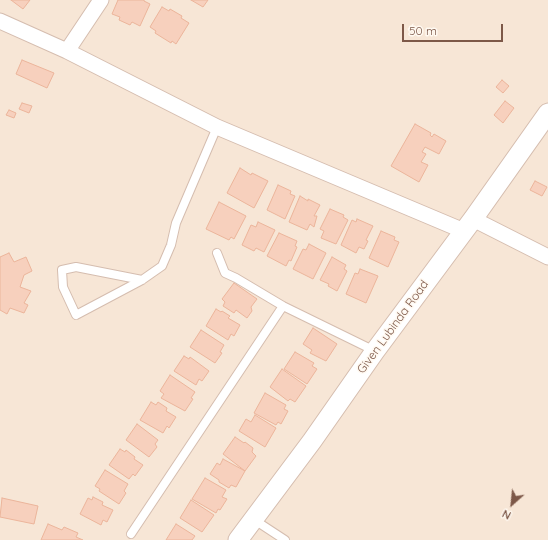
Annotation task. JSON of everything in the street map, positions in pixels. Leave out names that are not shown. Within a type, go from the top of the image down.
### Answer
[{"type":"street","points":[[67,51],[101,0]]},
{"type":"street","points":[[0,21],[67,51],[217,128],[548,257]]},
{"type":"street","name":"Given Lubinda Road","points":[[238,540],[312,441],[375,351],[548,113]]},
{"type":"lane","points":[[142,280],[76,267],[62,270],[62,287],[76,315],[142,280],[162,266],[176,223],[217,128]]},
{"type":"lane","points":[[217,254],[225,273],[283,306],[375,351]]},
{"type":"lane","points":[[131,534],[283,306]]},
{"type":"lane","points":[[253,519],[285,540]]},
{"type":"shaded area","points":[[0,0],[548,0],[548,540],[0,540]]},
{"type":"building","points":[[11,0],[30,0],[23,9]]},
{"type":"building","points":[[118,0],[144,0],[150,4],[140,26],[132,22],[130,25],[119,20],[120,17],[112,14]]},
{"type":"building","points":[[191,0],[208,0],[203,7]]},
{"type":"building","points":[[162,7],[169,11],[170,9],[182,16],[181,18],[189,23],[176,44],[172,41],[171,43],[155,33],[156,31],[150,27]]},
{"type":"building","points":[[22,60],[54,73],[47,88],[16,74]]},
{"type":"building","points":[[502,80],[509,86],[503,93],[496,87]]},
{"type":"building","points":[[505,101],[514,108],[503,123],[494,115]]},
{"type":"building","points":[[22,103],[32,106],[29,113],[19,109]]},
{"type":"building","points":[[9,110],[16,113],[14,118],[6,115]]},
{"type":"building","points":[[415,124],[431,133],[430,135],[432,137],[434,134],[446,141],[439,154],[425,147],[422,152],[426,154],[421,162],[428,165],[419,182],[391,166]]},
{"type":"building","points":[[240,168],[251,175],[252,173],[268,181],[254,208],[227,193]]},
{"type":"building","points":[[535,181],[547,187],[542,196],[530,190]]},
{"type":"building","points":[[278,185],[291,191],[290,194],[295,196],[285,219],[267,210]]},
{"type":"building","points":[[300,196],[308,201],[308,199],[320,205],[314,216],[317,216],[314,227],[310,224],[307,230],[289,222]]},
{"type":"building","points":[[219,202],[246,216],[234,239],[231,237],[229,240],[206,229]]},
{"type":"building","points":[[330,209],[344,215],[343,217],[348,220],[336,244],[321,238],[324,231],[320,229]]},
{"type":"building","points":[[357,219],[373,226],[366,240],[368,241],[364,249],[359,247],[356,253],[341,245],[352,220],[356,222]]},
{"type":"building","points":[[258,222],[275,230],[264,252],[256,248],[254,251],[242,245],[251,225],[256,227]]},
{"type":"building","points":[[381,231],[395,237],[394,240],[399,242],[388,267],[369,258]]},
{"type":"building","points":[[279,233],[297,241],[295,246],[297,247],[291,261],[289,260],[286,266],[267,256]]},
{"type":"building","points":[[309,244],[326,253],[313,279],[293,269],[303,249],[306,250]]},
{"type":"building","points":[[9,253],[14,262],[26,257],[32,271],[24,275],[20,287],[31,291],[24,303],[28,305],[24,313],[10,308],[7,314],[0,310],[0,257]]},
{"type":"building","points":[[332,257],[346,265],[344,269],[347,271],[337,291],[328,286],[329,284],[320,280]]},
{"type":"building","points":[[360,269],[378,276],[366,303],[346,294],[355,273],[358,274]]},
{"type":"building","points":[[234,283],[257,299],[251,307],[252,311],[247,318],[236,310],[234,313],[223,306],[225,302],[222,299]]},
{"type":"building","points":[[216,309],[230,316],[228,318],[240,325],[234,336],[231,334],[228,340],[206,326]]},
{"type":"building","points":[[313,328],[337,344],[326,361],[310,353],[312,350],[303,344]]},
{"type":"building","points":[[201,330],[224,345],[220,352],[222,353],[215,363],[190,347]]},
{"type":"building","points":[[295,352],[314,363],[312,366],[317,369],[307,384],[284,369]]},
{"type":"building","points":[[184,356],[189,359],[190,357],[209,371],[202,381],[199,379],[196,385],[174,371]]},
{"type":"building","points":[[282,369],[306,386],[295,402],[290,399],[288,401],[270,387]]},
{"type":"building","points":[[170,375],[195,392],[191,398],[193,399],[185,411],[161,398],[164,394],[160,391]]},
{"type":"building","points":[[265,393],[286,405],[284,409],[288,411],[281,424],[278,422],[276,425],[254,413]]},
{"type":"building","points":[[151,402],[156,405],[158,402],[167,408],[166,411],[176,417],[169,428],[167,426],[163,433],[140,420]]},
{"type":"building","points":[[255,415],[276,428],[265,447],[239,431],[246,419],[251,422]]},
{"type":"building","points":[[137,424],[158,440],[155,444],[157,447],[149,457],[126,440]]},
{"type":"building","points":[[235,437],[253,448],[252,452],[256,456],[245,471],[223,454]]},
{"type":"building","points":[[120,449],[125,452],[126,450],[135,457],[134,459],[143,465],[135,476],[133,474],[129,479],[109,465]]},
{"type":"building","points":[[223,459],[245,471],[236,487],[231,485],[229,488],[210,474],[217,463],[220,465]]},
{"type":"building","points":[[105,470],[128,484],[124,491],[126,493],[119,504],[99,491],[100,489],[95,486]]},
{"type":"building","points":[[205,478],[226,490],[222,497],[227,499],[220,510],[218,509],[216,513],[192,499]]},
{"type":"building","points":[[93,497],[103,502],[102,505],[113,510],[107,522],[103,520],[101,525],[80,514],[88,498],[92,500]]},
{"type":"building","points":[[2,498],[38,506],[34,524],[0,517]]},
{"type":"building","points":[[191,500],[214,515],[202,532],[180,518]]},
{"type":"building","points":[[48,524],[62,530],[64,527],[78,533],[76,537],[83,540],[41,540]]},
{"type":"building","points":[[176,524],[195,536],[192,540],[166,540]]}]
